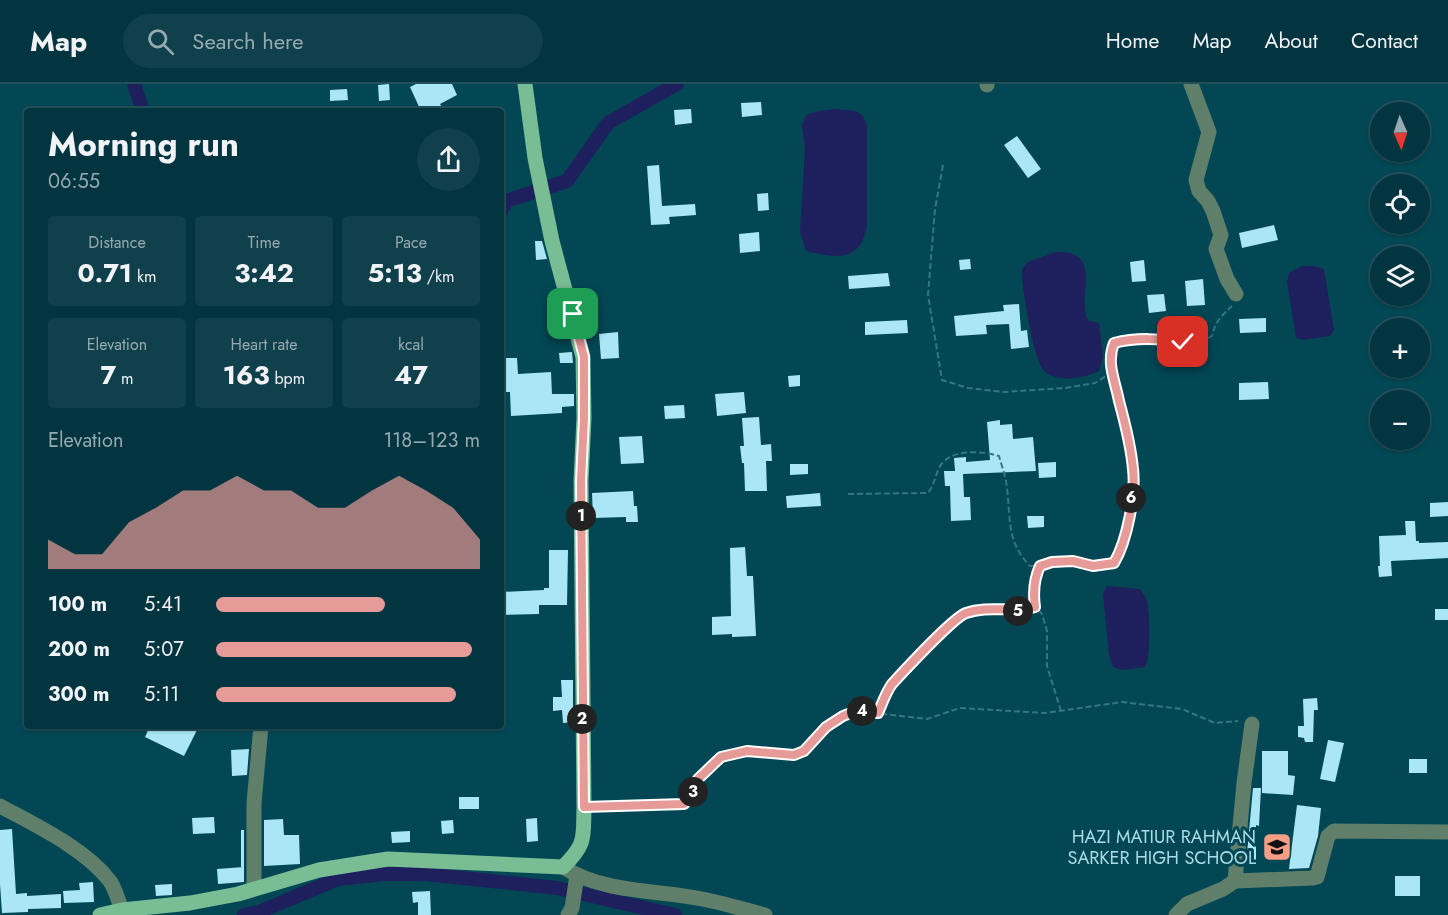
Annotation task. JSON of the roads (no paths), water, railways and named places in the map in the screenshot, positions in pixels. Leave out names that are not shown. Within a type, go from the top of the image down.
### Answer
[{"type":"main road","points":[[99,915],[238,894],[319,870],[388,858],[572,875],[583,840],[584,807],[581,481],[584,357],[552,241],[525,84]]},
{"type":"street","points":[[1191,84],[1209,132],[1196,180],[1199,191],[1213,211],[1221,235],[1216,249],[1227,279],[1236,294]]},
{"type":"street","points":[[1235,881],[1252,724]]},
{"type":"street","points":[[254,888],[254,803],[261,729]]},
{"type":"street","points":[[0,806],[54,836],[87,859],[110,880],[122,910]]},
{"type":"street","points":[[1176,915],[1187,904],[1223,889],[1235,881],[1317,877],[1328,836],[1334,831],[1448,832]]},
{"type":"street","points":[[570,911],[572,875],[652,892],[702,899],[765,915]]},
{"type":"waterway","points":[[134,84],[142,108]]},
{"type":"waterway","points":[[504,205],[506,201],[567,181],[608,123],[677,84]]},
{"type":"waterway","points":[[244,915],[259,912],[338,879],[384,874],[426,874],[557,888],[675,915]]},
{"type":"place","name":"HAZI MATIUR RAHMAN SARKER HIGH SCHOOL","points":[[1277,847]]}]
